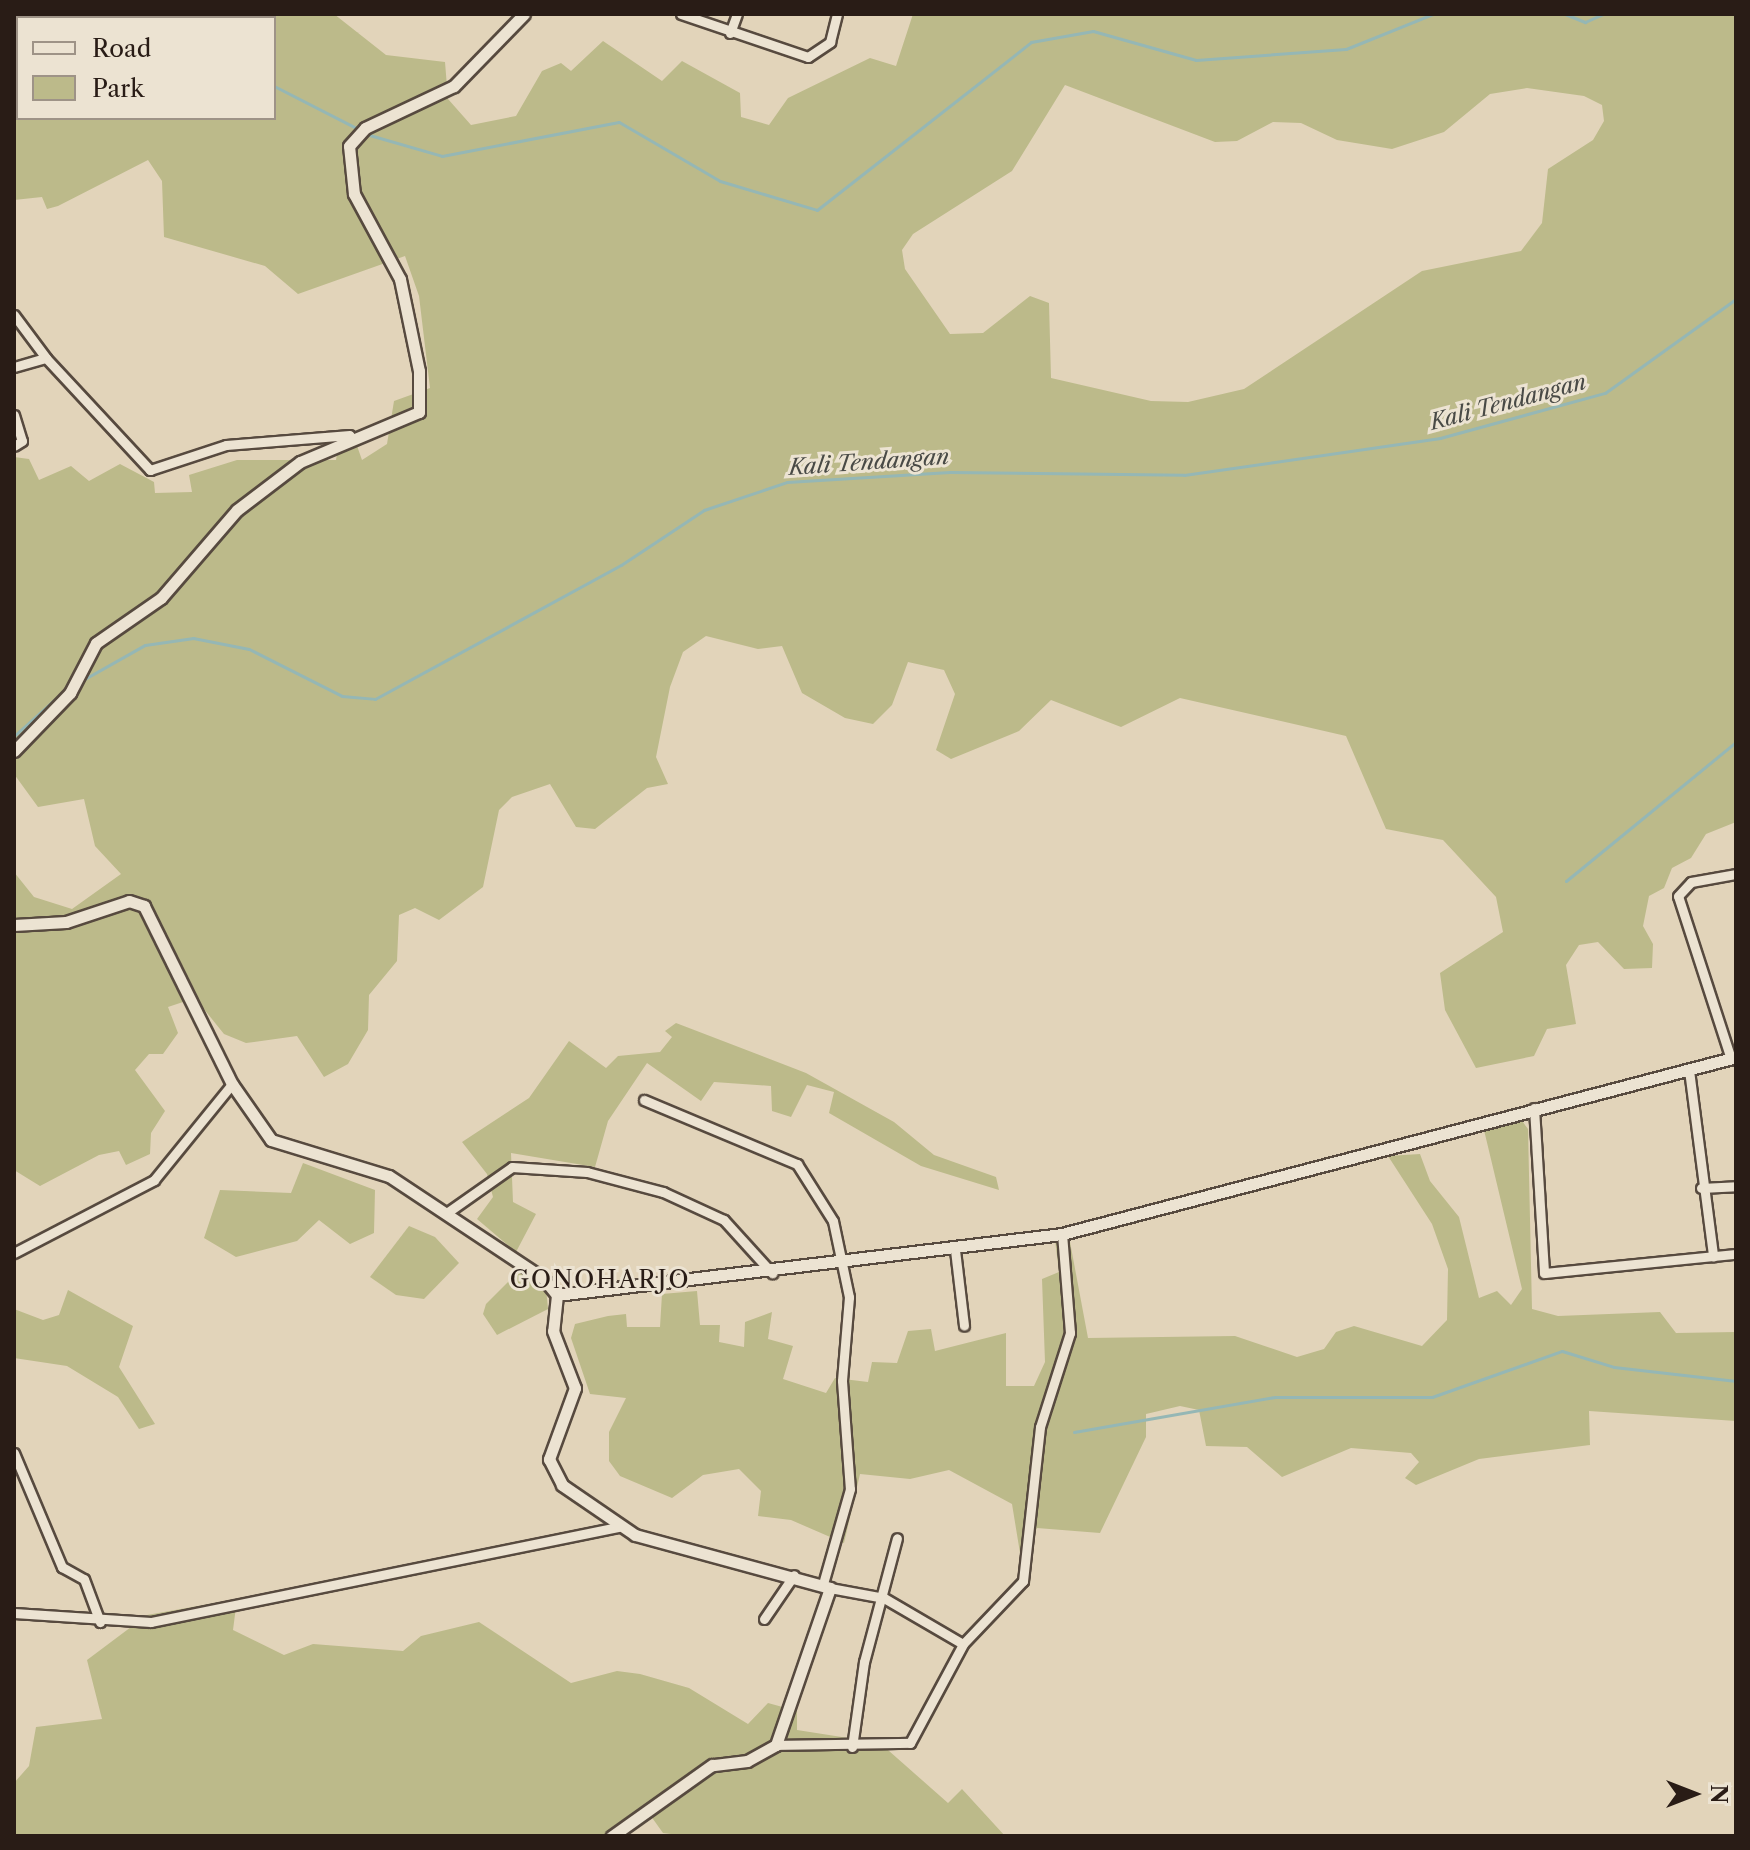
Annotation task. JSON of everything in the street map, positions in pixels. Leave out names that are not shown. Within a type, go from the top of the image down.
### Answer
[{"type":"street","points":[[14,315],[46,358],[98,407],[141,468],[171,467],[226,445],[350,435],[412,417],[422,396],[400,279],[354,194],[348,159],[365,128],[454,86],[524,14]]},
{"type":"street","points":[[681,14],[730,33],[817,55],[830,42],[837,14]]},
{"type":"street","points":[[730,33],[737,14]]},
{"type":"street","points":[[14,367],[46,358]]},
{"type":"street","points":[[14,415],[22,441],[14,446]]},
{"type":"street","points":[[14,751],[71,688],[96,643],[161,598],[237,510],[350,435]]},
{"type":"street","points":[[14,925],[66,922],[129,901],[144,906],[232,1084],[261,1128],[283,1148],[368,1167],[448,1212],[557,1295],[846,1265],[1062,1234],[1733,1058],[1678,896],[1691,882],[1736,874]]},
{"type":"street","points":[[1689,1070],[1701,1188],[1713,1256]]},
{"type":"street","points":[[14,1253],[154,1180],[232,1084]]},
{"type":"street","points":[[644,1100],[797,1164],[833,1221],[846,1265],[842,1381],[850,1489],[827,1584],[776,1745]]},
{"type":"street","points":[[1534,1108],[1544,1273],[1736,1254]]},
{"type":"street","points":[[448,1212],[512,1167],[587,1172],[663,1192],[716,1216],[749,1240],[772,1273]]},
{"type":"street","points":[[1701,1188],[1736,1186]]},
{"type":"street","points":[[612,1836],[712,1765],[747,1761],[776,1745],[899,1746],[916,1738],[963,1644],[1014,1596],[1028,1565],[1040,1427],[1070,1333],[1062,1234]]},
{"type":"street","points":[[955,1250],[964,1325]]},
{"type":"street","points":[[557,1295],[553,1331],[575,1398],[550,1469],[618,1527],[884,1598],[963,1644]]},
{"type":"street","points":[[14,1453],[62,1567],[84,1579],[100,1622]]},
{"type":"street","points":[[14,1613],[100,1622],[151,1622],[266,1603],[618,1527]]},
{"type":"street","points":[[852,1747],[864,1662],[884,1598],[897,1538]]},
{"type":"street","points":[[764,1619],[795,1573]]},
{"type":"green space","points":[[334,14],[386,55],[445,62],[448,99],[471,125],[516,116],[542,71],[561,63],[571,71],[603,41],[662,81],[682,61],[740,93],[741,117],[769,125],[788,98],[870,58],[896,66],[913,14],[1736,14],[1736,822],[1706,834],[1691,858],[1672,868],[1664,888],[1649,896],[1643,926],[1653,944],[1652,968],[1624,969],[1598,942],[1579,945],[1566,965],[1576,1024],[1547,1029],[1534,1056],[1476,1068],[1445,1010],[1440,973],[1503,932],[1496,897],[1443,840],[1386,829],[1346,736],[1180,698],[1121,727],[1051,700],[1019,731],[951,759],[936,750],[955,694],[944,670],[908,662],[892,705],[873,724],[845,718],[802,693],[782,646],[758,649],[706,636],[683,652],[670,687],[656,757],[668,784],[647,788],[595,829],[576,827],[550,784],[512,797],[499,810],[483,887],[439,920],[415,908],[399,915],[397,961],[369,995],[368,1030],[348,1064],[324,1077],[297,1036],[246,1043],[224,1034],[195,998],[168,1007],[178,1033],[163,1054],[149,1054],[135,1070],[165,1111],[151,1133],[150,1154],[126,1165],[119,1151],[99,1155],[40,1186],[14,1170],[14,872],[34,897],[72,909],[121,874],[95,846],[84,799],[38,807],[14,774],[14,457],[29,459],[39,480],[71,466],[89,481],[120,464],[154,482],[155,493],[192,492],[189,475],[237,460],[336,460],[338,448],[356,443],[362,460],[387,444],[394,401],[430,388],[419,296],[405,256],[298,294],[265,266],[164,237],[162,181],[148,160],[58,206],[47,209],[42,197],[14,200],[14,24],[16,120],[276,120],[276,16],[106,16]],"holes":[[[1065,85],[1215,142],[1237,141],[1273,122],[1301,123],[1337,140],[1392,149],[1444,132],[1490,94],[1527,88],[1584,96],[1602,105],[1604,121],[1593,140],[1548,169],[1542,223],[1521,251],[1422,271],[1244,389],[1188,402],[1151,401],[1051,378],[1049,303],[1030,296],[983,333],[950,334],[905,269],[902,250],[913,234],[1012,171]]]},
{"type":"green space","points":[[676,1023],[806,1073],[894,1122],[934,1155],[996,1177],[999,1190],[921,1166],[829,1113],[834,1092],[807,1085],[791,1117],[772,1111],[771,1086],[714,1082],[701,1101],[647,1063],[608,1121],[595,1167],[511,1153],[513,1202],[536,1214],[516,1252],[477,1219],[493,1197],[487,1174],[462,1142],[529,1098],[569,1041],[606,1068],[618,1056],[660,1052],[672,1037],[665,1031]]},
{"type":"green space","points":[[1519,1117],[1528,1129],[1532,1309],[1558,1316],[1660,1312],[1676,1333],[1736,1332],[1736,1421],[1589,1411],[1590,1445],[1479,1459],[1416,1485],[1405,1478],[1419,1462],[1411,1453],[1351,1448],[1282,1477],[1247,1447],[1206,1446],[1199,1410],[1180,1406],[1146,1414],[1146,1437],[1100,1533],[1037,1528],[1021,1559],[1012,1504],[949,1470],[910,1479],[860,1474],[844,1543],[791,1520],[758,1516],[761,1491],[739,1469],[703,1475],[672,1498],[620,1476],[609,1461],[609,1432],[626,1398],[590,1394],[571,1338],[575,1324],[608,1316],[626,1314],[627,1327],[660,1327],[662,1294],[697,1291],[700,1325],[720,1325],[719,1342],[744,1347],[745,1322],[772,1312],[768,1339],[793,1346],[783,1379],[826,1393],[835,1378],[868,1382],[872,1362],[897,1363],[908,1331],[931,1329],[935,1351],[1006,1333],[1006,1386],[1034,1386],[1045,1362],[1042,1279],[1059,1272],[1055,1240],[1070,1242],[1088,1338],[1235,1336],[1297,1357],[1324,1349],[1336,1332],[1354,1326],[1422,1346],[1447,1320],[1448,1269],[1432,1224],[1388,1156],[1420,1154],[1430,1181],[1459,1217],[1479,1298],[1497,1291],[1511,1305],[1522,1289],[1484,1130]]},
{"type":"green space","points":[[303,1163],[375,1190],[374,1233],[350,1244],[319,1220],[297,1241],[236,1257],[204,1238],[220,1190],[291,1193]]},
{"type":"green space","points":[[409,1226],[435,1237],[459,1263],[424,1299],[396,1295],[370,1277]]},
{"type":"green space","points":[[518,1272],[546,1288],[548,1309],[497,1335],[483,1314],[486,1304]]},
{"type":"green space","points":[[68,1290],[133,1326],[119,1367],[155,1424],[139,1429],[118,1397],[67,1366],[14,1358],[14,1309],[43,1320],[59,1315]]},
{"type":"green space","points":[[237,1599],[233,1630],[284,1655],[313,1644],[403,1651],[421,1636],[479,1622],[571,1683],[617,1671],[640,1674],[689,1688],[748,1724],[768,1703],[797,1711],[797,1730],[880,1743],[948,1803],[962,1789],[1005,1836],[687,1836],[663,1833],[643,1805],[617,1836],[14,1836],[14,1783],[29,1766],[36,1727],[102,1719],[87,1660],[147,1615]]},
{"type":"waterway","points":[[366,134],[442,156],[619,122],[720,181],[817,210],[1031,42],[1093,31],[1196,60],[1346,49],[1433,14]]},
{"type":"waterway","points":[[1565,14],[1585,22],[1603,14]]},
{"type":"waterway","points":[[276,87],[360,130]]},
{"type":"waterway","name":"Kali Tendangan","points":[[81,681],[145,645],[193,638],[249,649],[342,696],[375,699],[621,565],[704,510],[787,482],[950,472],[1184,475],[1440,438],[1605,393],[1736,299]]},
{"type":"waterway","name":"Kali Tendangan","points":[[14,736],[64,691]]},
{"type":"waterway","points":[[1566,881],[1736,742]]},
{"type":"waterway","points":[[1074,1432],[1275,1397],[1432,1397],[1562,1351],[1614,1367],[1736,1381]]},
{"type":"district","name":"GONOHARJO","points":[[600,1280]]}]
